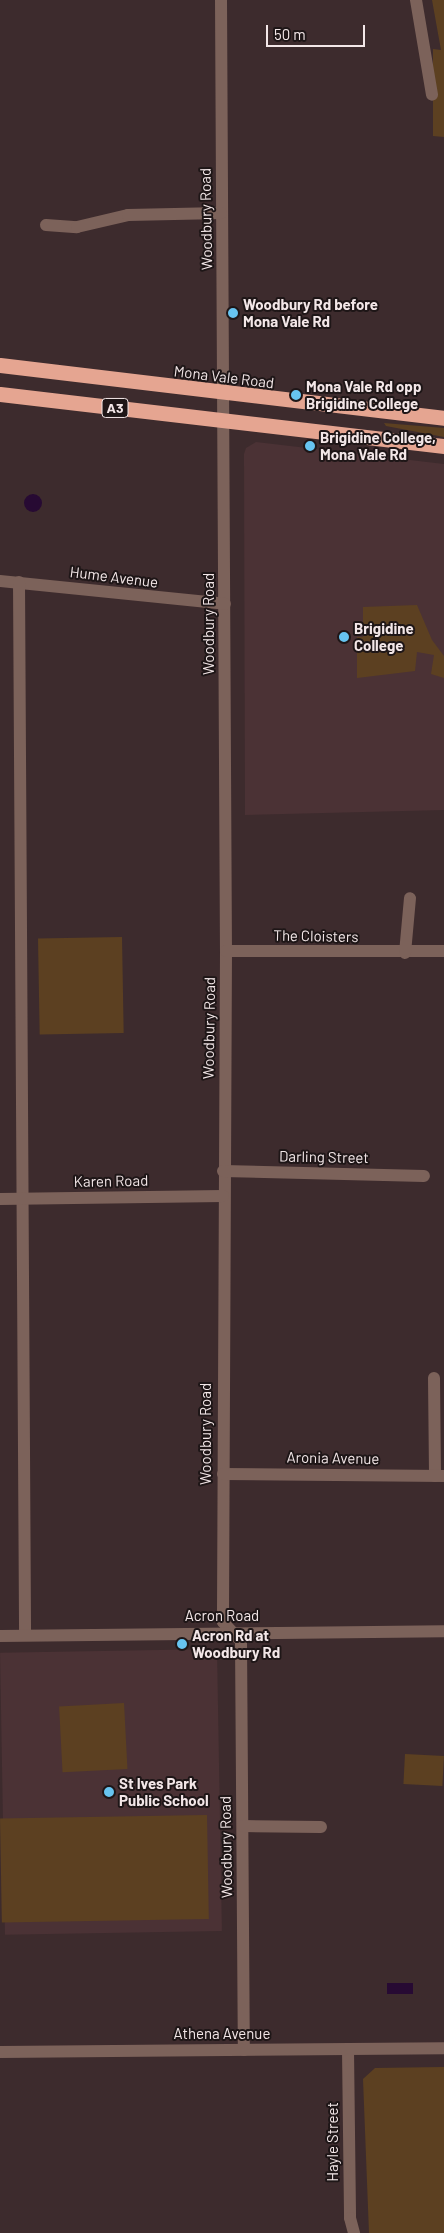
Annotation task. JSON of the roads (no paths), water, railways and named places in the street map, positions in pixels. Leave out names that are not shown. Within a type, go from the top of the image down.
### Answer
[{"type":"highway","name":"Mona Vale Road","points":[[0,365],[224,395],[444,418]]},
{"type":"highway","name":"A3","points":[[0,394],[444,446]]},
{"type":"street","name":"Woodbury Road","points":[[221,0],[226,951],[223,1196],[223,1622],[240,1641],[244,2050]]},
{"type":"street","points":[[416,0],[432,95]]},
{"type":"street","points":[[46,225],[77,227],[128,215],[221,213]]},
{"type":"street","name":"Hume Avenue","points":[[0,581],[225,604]]},
{"type":"street","points":[[19,582],[26,1199],[26,1635]]},
{"type":"street","points":[[405,953],[410,898]]},
{"type":"street","name":"The Cloisters","points":[[226,951],[405,953],[444,951]]},
{"type":"street","name":"Darling Street","points":[[224,1171],[424,1176]]},
{"type":"street","name":"Karen Road","points":[[0,1200],[223,1196]]},
{"type":"street","points":[[434,1378],[440,1476]]},
{"type":"street","name":"Aronia Avenue","points":[[222,1474],[440,1476]]},
{"type":"street","name":"Acron Road","points":[[0,1636],[444,1631]]},
{"type":"street","points":[[243,1826],[321,1827]]},
{"type":"street","name":"Athena Avenue","points":[[0,2052],[444,2048]]},
{"type":"street","name":"Hayle Street","points":[[348,2050],[354,2233]]},
{"type":"place","name":"Woodbury Rd before Mona Vale Rd","points":[[233,313]]},
{"type":"place","name":"Mona Vale Rd opp Brigidine College","points":[[296,395]]},
{"type":"place","name":"Brigidine College, Mona Vale Rd","points":[[310,446]]},
{"type":"place","name":"Brigidine College","points":[[344,637]]},
{"type":"place","name":"Acron Rd at Woodbury Rd","points":[[182,1644]]},
{"type":"place","name":"St Ives Park Public School","points":[[109,1792]]}]
